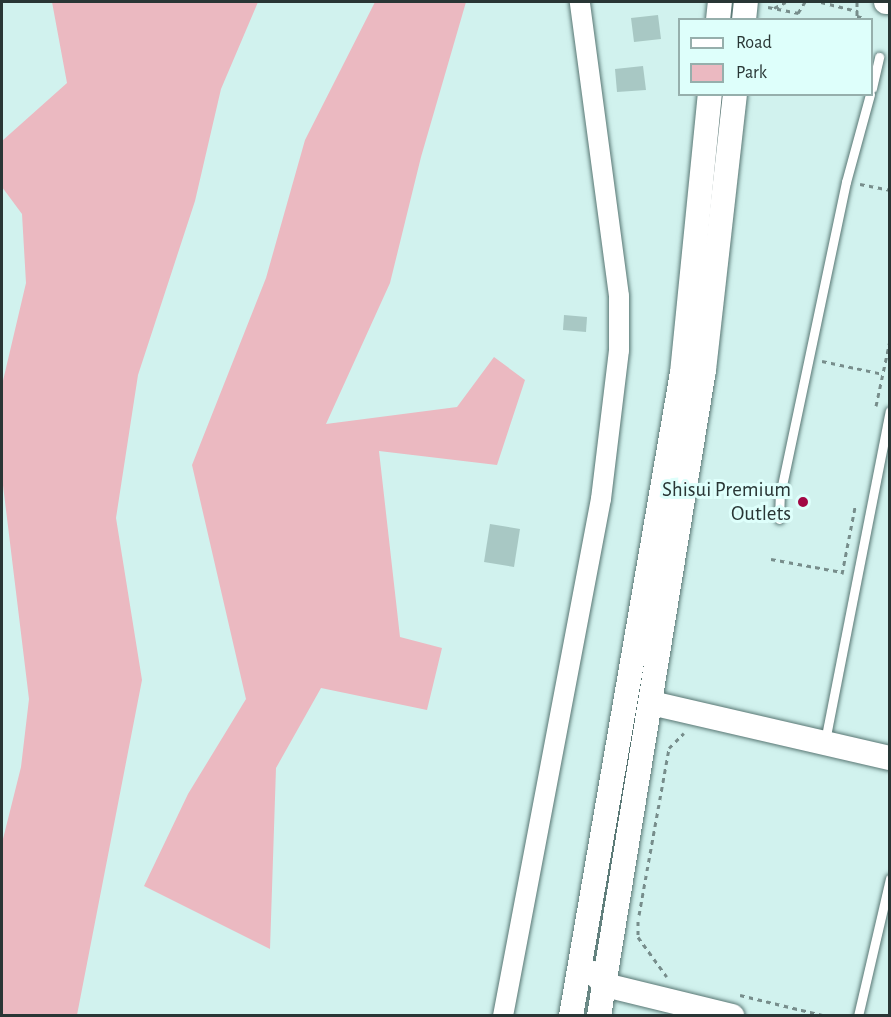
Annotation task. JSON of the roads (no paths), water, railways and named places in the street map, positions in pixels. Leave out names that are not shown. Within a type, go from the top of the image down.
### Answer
[{"type":"street","points":[[503,1016],[601,499],[619,350],[619,296],[580,2]]},
{"type":"street","points":[[718,18],[720,2]]},
{"type":"street","points":[[746,18],[757,4]]},
{"type":"street","points":[[571,1016],[629,696],[682,373],[710,96]]},
{"type":"street","points":[[599,1016],[704,370],[735,96]]},
{"type":"street","points":[[651,703],[890,758]]},
{"type":"street","points":[[581,954],[605,984],[733,1004]]},
{"type":"street","points":[[579,1016],[585,1003],[605,984]]},
{"type":"lane","points":[[873,84],[879,57]]},
{"type":"lane","points":[[779,519],[780,495],[846,182],[869,96]]},
{"type":"lane","points":[[825,743],[890,411]]},
{"type":"lane","points":[[858,1016],[890,879]]},
{"type":"place","name":"Shisui Premium Outlets","points":[[803,502]]}]
